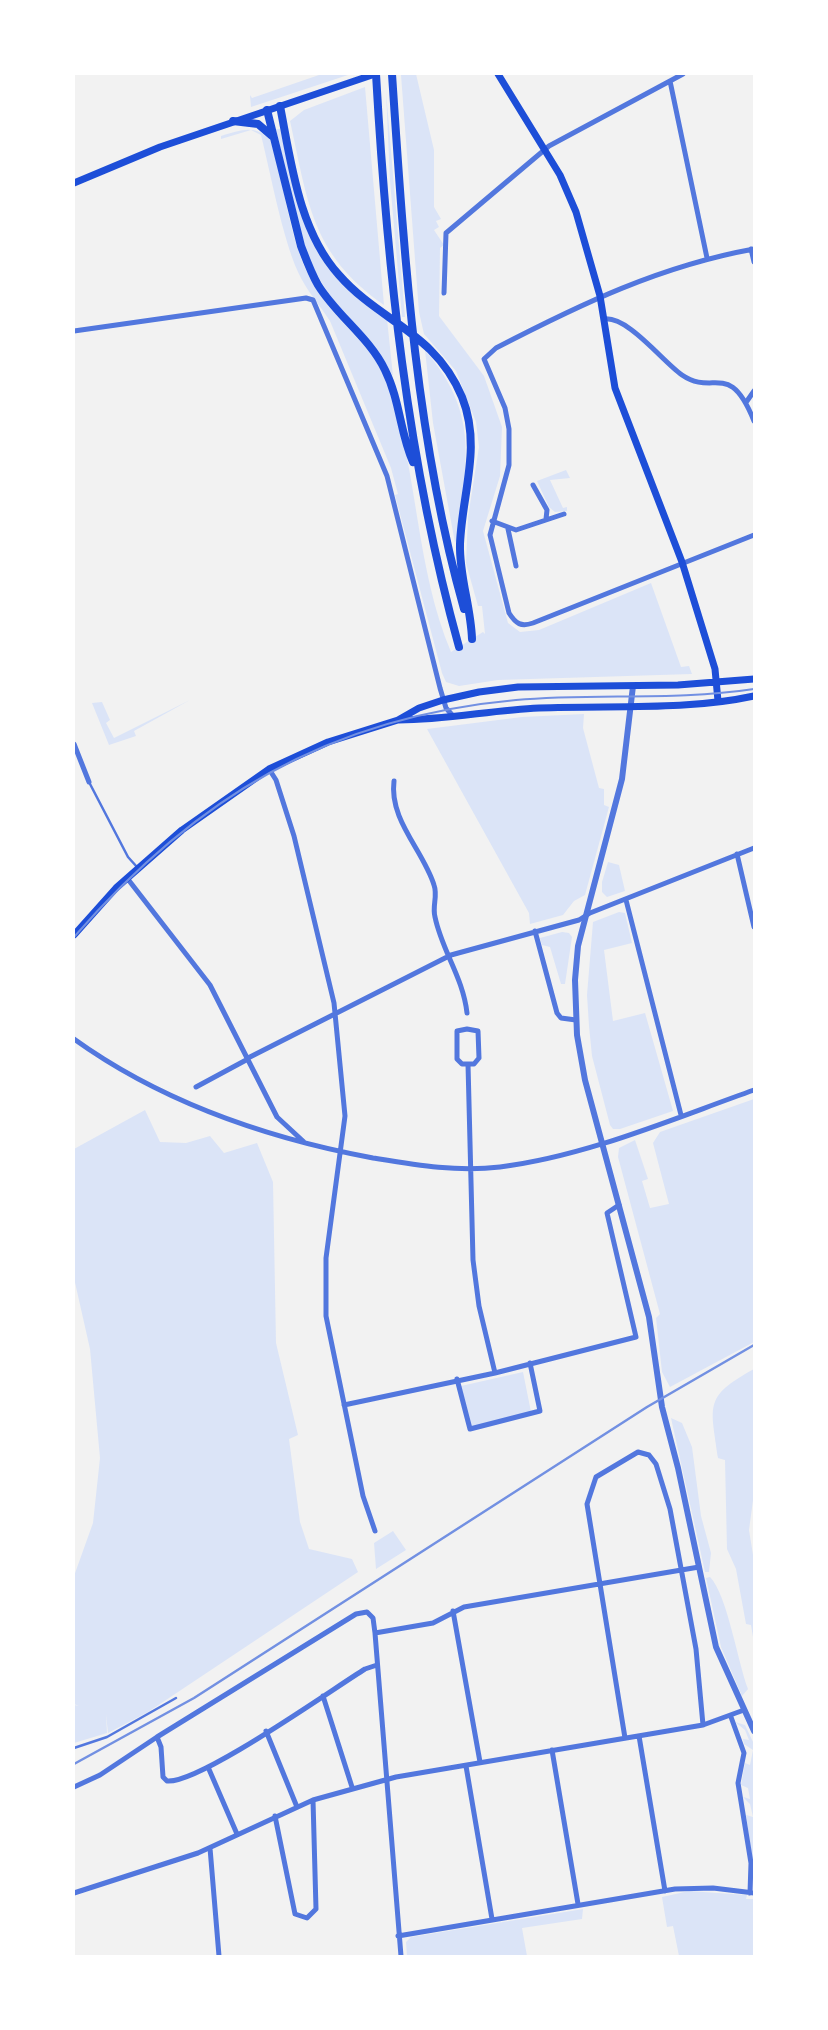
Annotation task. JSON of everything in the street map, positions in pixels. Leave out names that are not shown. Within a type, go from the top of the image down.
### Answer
[{"type":"highway","points":[[376,74],[399,333],[418,472],[459,647]]},
{"type":"highway","points":[[280,106],[307,220],[328,263],[355,292],[426,344],[450,373],[462,396],[468,415],[472,454],[460,559],[472,639],[449,556],[434,476],[415,343],[412,323],[392,74]]},
{"type":"highway","points":[[267,110],[300,246],[308,266],[324,293],[373,349],[385,369],[398,403],[406,446],[418,472]]},
{"type":"highway","points":[[233,121],[258,124],[274,138]]},
{"type":"main road","points":[[74,183],[233,121],[376,74]]},
{"type":"main road","points":[[498,74],[572,201],[600,296],[615,388],[682,562],[717,683],[718,701]]},
{"type":"main road","points":[[74,935],[127,878],[190,824],[269,769],[328,742],[398,720],[419,708],[443,700],[519,687],[632,686],[754,679]]},
{"type":"main road","points":[[398,720],[539,708],[718,701],[754,696]]},
{"type":"street","points":[[443,293],[446,233],[544,149],[683,74]]},
{"type":"street","points":[[670,81],[707,258]]},
{"type":"street","points":[[754,262],[753,249],[707,258],[658,273],[600,296],[496,348],[484,359],[505,408],[509,429],[509,465],[492,522],[491,542],[509,613],[516,623],[526,626],[754,535]]},
{"type":"street","points":[[74,331],[306,298],[313,300],[387,476],[443,700],[453,716]]},
{"type":"street","points":[[604,319],[620,321],[686,378],[722,382],[736,389],[747,401],[754,421]]},
{"type":"street","points":[[747,401],[754,391]]},
{"type":"street","points":[[533,485],[547,510],[546,519]]},
{"type":"street","points":[[492,522],[508,528],[523,528],[564,514]]},
{"type":"street","points":[[508,528],[516,566]]},
{"type":"street","points":[[632,686],[632,706],[622,779],[584,917],[577,958],[576,1020],[582,1065],[649,1317],[662,1407],[716,1647],[754,1731]]},
{"type":"street","points":[[74,744],[89,782]]},
{"type":"street","points":[[269,769],[276,780],[294,836],[330,975],[345,1101],[342,1152],[326,1258],[325,1295],[329,1336],[363,1496],[375,1531]]},
{"type":"street","points":[[394,781],[392,792],[405,829],[434,883],[434,915],[445,950],[451,955],[467,1013]]},
{"type":"street","points":[[196,1087],[257,1053],[451,955],[584,917],[754,848]]},
{"type":"street","points":[[737,854],[754,927]]},
{"type":"street","points":[[127,878],[210,985],[281,1123],[307,1144]]},
{"type":"street","points":[[626,900],[681,1115]]},
{"type":"street","points":[[535,932],[558,1013],[561,1018],[576,1020]]},
{"type":"street","points":[[467,1026],[476,1029],[479,1035],[478,1062],[468,1064],[458,1062],[456,1047],[457,1031],[467,1026]]},
{"type":"street","points":[[74,1039],[169,1096],[271,1135],[422,1167],[470,1169],[527,1163],[602,1142],[754,1090]]},
{"type":"street","points":[[468,1064],[474,1270],[495,1373]]},
{"type":"street","points":[[271,1135],[278,1131],[281,1123]]},
{"type":"street","points":[[344,1405],[495,1373],[636,1337],[607,1213],[619,1205]]},
{"type":"street","points":[[457,1380],[470,1429],[540,1411],[530,1363]]},
{"type":"street","points":[[625,1738],[587,1514],[588,1493],[604,1471],[635,1453],[649,1455],[659,1469],[683,1570],[699,1668],[704,1725]]},
{"type":"street","points":[[375,1633],[433,1623],[453,1611],[699,1567]]},
{"type":"street","points":[[453,1611],[480,1762]]},
{"type":"street","points":[[74,1787],[100,1775],[156,1737],[360,1612],[370,1614],[375,1633],[401,1956]]},
{"type":"street","points":[[156,1737],[167,1781],[179,1780],[208,1767],[365,1669],[377,1665]]},
{"type":"street","points":[[323,1696],[352,1787]]},
{"type":"street","points":[[74,1894],[210,1848],[275,1816],[352,1787],[480,1762],[704,1725],[744,1710]]},
{"type":"street","points":[[398,1936],[578,1904],[694,1887],[752,1893],[751,1863],[738,1783],[744,1753],[730,1717]]},
{"type":"street","points":[[266,1731],[297,1807]]},
{"type":"street","points":[[639,1736],[665,1891]]},
{"type":"street","points":[[552,1750],[578,1904]]},
{"type":"street","points":[[466,1766],[492,1919]]},
{"type":"street","points":[[208,1767],[237,1834]]},
{"type":"street","points":[[275,1816],[295,1914],[307,1919],[316,1909],[313,1800]]},
{"type":"street","points":[[210,1848],[219,1956]]},
{"type":"lane","points":[[89,782],[128,857],[138,868]]},
{"type":"lane","points":[[74,1748],[107,1737],[176,1698]]},
{"type":"shaded area","points":[[351,74],[251,107],[250,95],[252,98],[319,75]]},
{"type":"shaded area","points":[[416,74],[434,150],[434,207],[441,219],[436,221],[439,227],[434,230],[444,245],[440,248],[439,316],[484,376],[502,427],[500,476],[483,531],[508,623],[520,632],[539,630],[651,583],[681,667],[689,666],[692,674],[498,680],[459,686],[446,682],[395,495],[398,494],[391,468],[330,321],[298,272],[282,223],[261,135],[251,130],[265,135],[270,140],[292,230],[312,282],[331,309],[375,360],[390,389],[406,454],[431,588],[451,652],[483,632],[485,634],[482,606],[478,606],[466,563],[468,517],[479,447],[476,422],[456,371],[424,334],[419,312],[401,75]]},
{"type":"shaded area","points":[[365,87],[384,305],[360,286],[327,246],[308,201],[290,121],[304,110]]},
{"type":"shaded area","points":[[386,91],[405,317],[402,317],[390,181]]},
{"type":"shaded area","points":[[276,129],[280,129],[302,214],[323,259],[360,299],[387,319],[393,376],[318,276],[297,223]]},
{"type":"shaded area","points":[[251,130],[221,139],[221,136]]},
{"type":"shaded area","points":[[425,350],[439,368],[457,401],[465,435],[465,474],[460,526],[455,543],[433,423]]},
{"type":"shaded area","points":[[566,470],[570,478],[550,480],[563,508],[567,507],[567,511],[555,512],[549,507],[537,481]]},
{"type":"shaded area","points":[[190,700],[134,731],[136,736],[109,745],[92,703],[102,702],[110,720],[106,723],[114,738]]},
{"type":"shaded area","points":[[584,714],[583,728],[599,788],[604,789],[604,805],[609,807],[585,895],[574,901],[563,915],[530,924],[529,913],[427,729],[522,717]]},
{"type":"shaded area","points":[[608,862],[619,865],[625,891],[607,897],[602,892],[602,882]]},
{"type":"shaded area","points":[[619,912],[625,913],[632,943],[604,950],[613,1021],[645,1013],[673,1111],[613,1129],[592,1056],[587,995],[593,922]]},
{"type":"shaded area","points":[[562,932],[569,933],[572,937],[565,984],[561,984],[550,947],[542,945],[540,938]]},
{"type":"shaded area","points":[[754,1099],[754,1342],[670,1387],[662,1372],[656,1318],[660,1314],[618,1157],[619,1148],[635,1140],[648,1179],[642,1181],[650,1208],[669,1204],[653,1143],[660,1132]]},
{"type":"shaded area","points":[[145,1110],[160,1142],[186,1143],[210,1136],[224,1153],[257,1143],[273,1182],[276,1343],[298,1435],[289,1439],[300,1522],[309,1549],[352,1559],[358,1572],[148,1712],[108,1733],[106,1714],[107,1733],[74,1743],[74,1705],[79,1706],[74,1704],[74,1576],[93,1523],[100,1458],[90,1349],[74,1278],[74,1149]]},
{"type":"shaded area","points":[[754,1369],[754,1493],[749,1530],[754,1561],[754,1643],[751,1625],[746,1624],[736,1569],[727,1549],[725,1460],[718,1458],[713,1414],[718,1395]]},
{"type":"shaded area","points":[[523,1372],[531,1412],[471,1427],[461,1386]]},
{"type":"shaded area","points":[[671,1418],[682,1423],[692,1447],[701,1516],[711,1553],[709,1572],[705,1572]]},
{"type":"shaded area","points":[[393,1531],[406,1550],[376,1569],[374,1543]]},
{"type":"shaded area","points":[[710,1577],[722,1598],[748,1689],[742,1696],[721,1647],[706,1578]]},
{"type":"shaded area","points":[[735,1722],[745,1725],[754,1744],[754,1872],[746,1815],[753,1817],[750,1804],[743,1797],[750,1799],[748,1788],[741,1785],[745,1763],[750,1765],[753,1750],[744,1744],[743,1739],[749,1740],[745,1730]]},
{"type":"shaded area","points":[[689,1891],[747,1895],[746,1899],[754,1899],[754,1956],[679,1956],[673,1926],[667,1927],[662,1897]]},
{"type":"shaded area","points":[[583,1909],[582,1919],[522,1928],[527,1956],[407,1956],[406,1942],[411,1937]]},
{"type":"tram line","points":[[74,937],[120,888],[168,844],[217,805],[270,773],[325,746],[385,725],[448,709],[516,700],[695,695],[754,689]]},
{"type":"railway","points":[[74,1764],[194,1698],[647,1407],[754,1345]]}]
